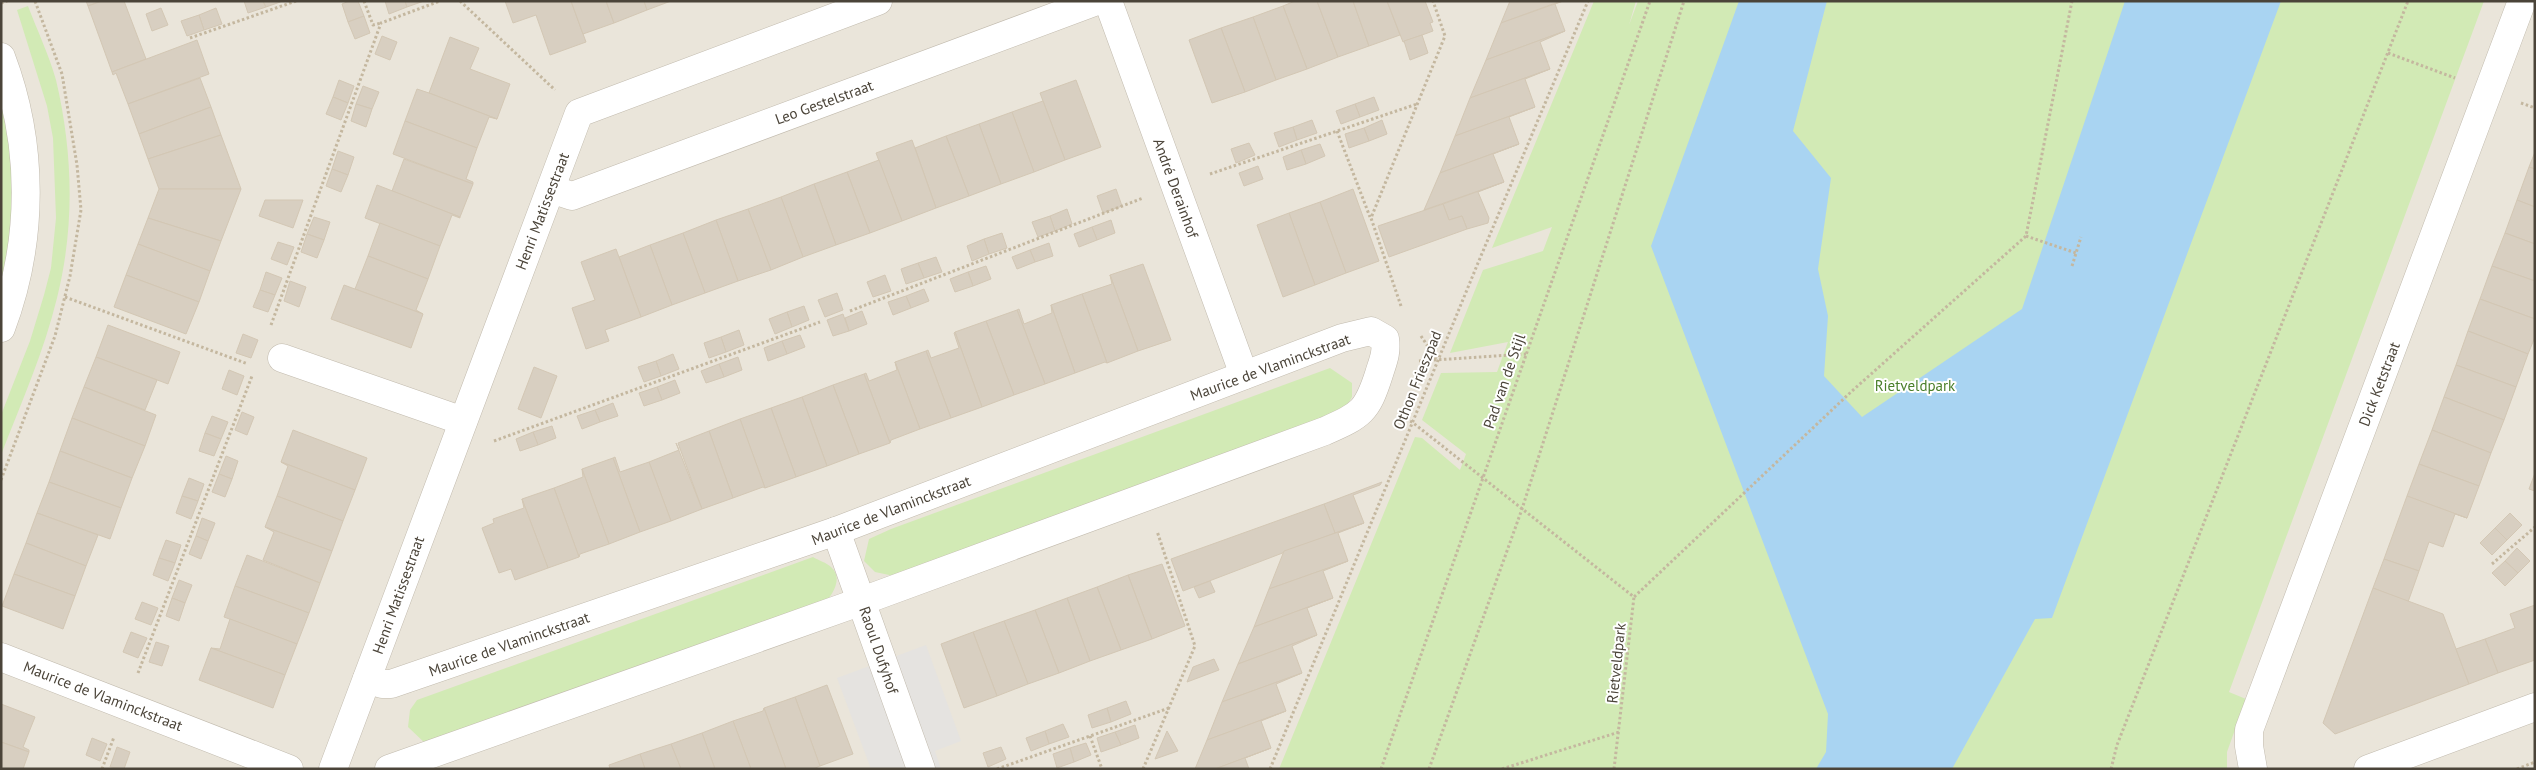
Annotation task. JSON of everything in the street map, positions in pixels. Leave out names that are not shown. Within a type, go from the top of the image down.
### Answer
[{"type":"street","name":"Leo Gestelstraat","points":[[551,190],[572,196],[1097,1]]},
{"type":"street","name":"André Derainhof","points":[[1108,1],[1244,376]]},
{"type":"street","name":"Dick Ketstraat","points":[[2253,769],[2248,730],[2522,1]]},
{"type":"street","points":[[579,112],[870,3]]},
{"type":"street","points":[[1,57],[20,124],[26,170],[23,246],[17,279],[1,328]]},
{"type":"street","name":"Henri Matissestraat","points":[[333,769],[579,112]]},
{"type":"street","name":"Maurice de Vlaminckstraat","points":[[367,679],[382,684],[392,684],[836,531],[1342,338],[1371,331],[1385,340],[1387,352],[1370,402],[1351,420],[862,601],[389,769]]},
{"type":"street","points":[[282,358],[463,421]]},
{"type":"street","name":"Raoul Dufyhof","points":[[836,531],[921,769]]},
{"type":"street","name":"Maurice de Vlaminckstraat","points":[[1,657],[289,769]]},
{"type":"street","points":[[2368,769],[2535,708]]},
{"type":"path","points":[[1,3],[7,1]]},
{"type":"path","points":[[190,38],[296,1]]},
{"type":"path","points":[[364,1],[373,25],[382,23]]},
{"type":"path","points":[[460,1],[579,112]]},
{"type":"path","points":[[1371,218],[1445,36],[1432,1]]},
{"type":"path","name":"Othon Frieszpad","points":[[1270,769],[1437,360],[1588,1]]},
{"type":"path","name":"Pad van de Stijl","points":[[1380,769],[1650,1]]},
{"type":"path","points":[[1429,769],[1522,509],[1684,1]]},
{"type":"path","points":[[1370,402],[1412,422],[1634,596],[1852,390],[2026,236],[2072,1]]},
{"type":"path","points":[[2111,769],[2120,736],[2408,1]]},
{"type":"path","points":[[850,311],[1175,186],[1417,104]]},
{"type":"path","points":[[1337,131],[1371,218],[1400,306],[1405,313]]},
{"type":"path","points":[[2026,236],[2076,253]]},
{"type":"path","points":[[2072,266],[2080,237]]},
{"type":"path","points":[[65,297],[256,366],[282,358]]},
{"type":"path","points":[[450,457],[820,322]]},
{"type":"path","points":[[1416,329],[1437,360]]},
{"type":"path","points":[[1382,364],[1526,354]]},
{"type":"path","points":[[1143,769],[1195,646],[1146,497]]},
{"type":"path","points":[[2492,564],[2535,527]]},
{"type":"path","name":"Rietveldpark","points":[[1614,769],[1634,596]]},
{"type":"path","points":[[997,769],[1169,708]]},
{"type":"path","points":[[1502,769],[1619,732]]},
{"type":"path","points":[[1090,736],[1102,769]]},
{"type":"path","points":[[2517,769],[2535,762]]},
{"type":"shaded area","points":[[1,1],[1805,1],[1404,769],[1,769]]},
{"type":"shaded area","points":[[2451,1],[2535,1],[2535,769],[2168,769]]},
{"type":"shaded area","points":[[926,645],[961,741],[935,751],[941,769],[871,769],[837,678]]},
{"type":"green space","name":"Rietveldpark","points":[[1594,1],[1636,1],[1629,25],[1638,1],[2484,1],[2229,692],[2246,699],[2227,752],[2227,769],[1279,769],[1415,437],[1422,438],[1460,470],[1466,454],[1422,420],[1441,373],[1497,372],[1508,342],[1450,353],[1483,270],[1543,251],[1552,227],[1492,248]]},
{"type":"green space","points":[[28,6],[53,71],[62,107],[69,162],[69,216],[63,271],[52,318],[32,377],[1,455],[1,415],[30,341],[44,295],[51,268],[56,218],[53,138],[47,106],[17,10]]},
{"type":"green space","points":[[1,102],[12,170],[12,215],[1,283]]},
{"type":"green space","points":[[1330,368],[1352,383],[1352,397],[1343,412],[894,576],[875,572],[864,561],[869,539],[891,529]]},
{"type":"green space","points":[[813,557],[835,571],[837,581],[835,587],[823,605],[427,745],[408,727],[410,710],[417,700]]},
{"type":"water","points":[[1739,1],[1827,1],[1793,131],[1831,178],[1818,269],[1828,316],[1824,376],[1862,417],[2022,309],[2125,1],[2281,1],[2052,618],[2035,619],[1952,769],[1816,769],[1826,752],[1828,714],[1651,246]]},
{"type":"building","points":[[86,1],[102,1],[88,6]]},
{"type":"building","points":[[102,1],[124,1],[146,59],[112,72],[88,6]]},
{"type":"building","points":[[244,1],[263,1],[266,7],[248,13]]},
{"type":"building","points":[[263,1],[283,1],[266,7]]},
{"type":"building","points":[[349,1],[358,1],[364,16],[348,22],[342,4]]},
{"type":"building","points":[[385,1],[405,1],[407,7],[389,14]]},
{"type":"building","points":[[405,1],[424,1],[407,7]]},
{"type":"building","points":[[505,1],[571,1],[586,42],[550,55],[536,15],[513,23]]},
{"type":"building","points":[[571,1],[606,1],[614,23],[583,34]]},
{"type":"building","points":[[606,1],[644,1],[647,10],[614,23]]},
{"type":"building","points":[[644,1],[671,1],[647,10]]},
{"type":"building","points":[[1295,1],[1317,1],[1338,57],[1307,69],[1283,6]]},
{"type":"building","points":[[1317,1],[1353,1],[1369,46],[1338,57]]},
{"type":"building","points":[[1353,1],[1387,1],[1400,35],[1369,46]]},
{"type":"building","points":[[1387,1],[1425,1],[1433,22],[1430,23],[1433,31],[1403,42]]},
{"type":"building","points":[[1510,1],[1561,1],[1501,23]]},
{"type":"building","points":[[1563,1],[1555,4],[1565,31],[1486,60],[1501,23]]},
{"type":"building","points":[[1283,6],[1307,69],[1276,80],[1253,17]]},
{"type":"building","points":[[161,8],[168,25],[152,31],[146,14]]},
{"type":"building","points":[[216,8],[222,24],[204,30],[199,15]]},
{"type":"building","points":[[199,15],[204,30],[187,36],[181,21]]},
{"type":"building","points":[[364,16],[370,33],[355,39],[348,22]]},
{"type":"building","points":[[1253,17],[1276,80],[1245,92],[1221,28]]},
{"type":"building","points":[[1221,28],[1245,92],[1212,103],[1189,40]]},
{"type":"building","points":[[1565,31],[1540,42],[1550,69],[1470,98],[1486,60]]},
{"type":"building","points":[[1422,35],[1428,53],[1410,60],[1404,41]]},
{"type":"building","points":[[382,36],[397,42],[390,60],[375,54]]},
{"type":"building","points":[[450,37],[479,48],[470,69],[510,84],[497,119],[429,93]]},
{"type":"building","points":[[197,40],[209,74],[128,104],[116,73],[113,75],[112,72]]},
{"type":"building","points":[[1550,69],[1525,79],[1535,107],[1455,136],[1470,98]]},
{"type":"building","points":[[200,78],[211,107],[139,134],[128,104]]},
{"type":"building","points":[[339,80],[354,86],[348,103],[333,97]]},
{"type":"building","points":[[1076,80],[1101,147],[1065,160],[1040,93]]},
{"type":"building","points":[[363,86],[379,92],[372,109],[356,104]]},
{"type":"building","points":[[417,89],[497,119],[489,117],[477,148],[405,121]]},
{"type":"building","points":[[333,97],[348,103],[341,120],[326,114]]},
{"type":"building","points":[[1374,97],[1379,110],[1360,117],[1355,104]]},
{"type":"building","points":[[1043,101],[1065,160],[1034,172],[1012,112]]},
{"type":"building","points":[[356,104],[372,109],[366,127],[351,121]]},
{"type":"building","points":[[1355,104],[1360,117],[1341,124],[1336,111]]},
{"type":"building","points":[[211,107],[221,135],[148,159],[139,134]]},
{"type":"building","points":[[1535,107],[1509,117],[1519,144],[1440,173],[1455,136]]},
{"type":"building","points":[[1012,112],[1034,172],[1001,184],[979,124]]},
{"type":"building","points":[[1312,120],[1317,133],[1297,140],[1293,127]]},
{"type":"building","points":[[1382,120],[1387,134],[1369,141],[1364,128]]},
{"type":"building","points":[[405,121],[477,148],[466,179],[473,182],[473,184],[393,154]]},
{"type":"building","points":[[979,124],[1001,184],[969,196],[946,136]]},
{"type":"building","points":[[1293,127],[1297,140],[1279,147],[1274,133]]},
{"type":"building","points":[[1364,128],[1369,141],[1349,148],[1345,134]]},
{"type":"building","points":[[221,135],[241,189],[159,189],[148,159]]},
{"type":"building","points":[[946,136],[969,196],[936,208],[915,148]]},
{"type":"building","points":[[912,140],[936,208],[902,221],[876,153]]},
{"type":"building","points":[[1249,143],[1255,155],[1236,163],[1231,149]]},
{"type":"building","points":[[1320,144],[1325,156],[1306,164],[1301,150]]},
{"type":"building","points":[[1519,144],[1493,154],[1504,182],[1424,210],[1440,173]]},
{"type":"building","points":[[1301,150],[1306,164],[1287,170],[1283,157]]},
{"type":"building","points":[[338,151],[354,157],[348,175],[332,169]]},
{"type":"building","points":[[2535,152],[2535,169],[2529,167]]},
{"type":"building","points":[[404,159],[473,184],[460,217],[392,191]]},
{"type":"building","points":[[879,160],[902,221],[870,233],[847,172]]},
{"type":"building","points":[[1258,166],[1263,179],[1244,186],[1239,173]]},
{"type":"building","points":[[2529,167],[2535,169],[2535,207],[2517,200]]},
{"type":"building","points":[[332,169],[348,175],[341,192],[326,186]]},
{"type":"building","points":[[847,172],[870,233],[836,245],[814,184]]},
{"type":"building","points":[[1504,182],[1478,192],[1489,218],[1488,223],[1467,229],[1462,216],[1449,220],[1443,204]]},
{"type":"building","points":[[814,184],[836,245],[803,257],[781,197]]},
{"type":"building","points":[[377,185],[460,218],[452,215],[440,246],[365,218]]},
{"type":"building","points":[[159,189],[241,189],[221,241],[148,218]]},
{"type":"building","points":[[1116,189],[1122,206],[1103,213],[1097,196]]},
{"type":"building","points":[[1353,189],[1379,261],[1346,273],[1320,202]]},
{"type":"building","points":[[781,197],[803,257],[771,270],[748,209]]},
{"type":"building","points":[[265,200],[303,200],[293,228],[259,216]]},
{"type":"building","points":[[2517,200],[2535,207],[2535,244],[2505,233]]},
{"type":"building","points":[[1320,202],[1346,273],[1315,285],[1289,213]]},
{"type":"building","points":[[1443,204],[1449,220],[1462,216],[1467,229],[1389,257],[1378,226]]},
{"type":"building","points":[[748,209],[771,270],[738,281],[716,220]]},
{"type":"building","points":[[1067,209],[1072,224],[1055,231],[1050,216]]},
{"type":"building","points":[[1289,213],[1315,285],[1283,297],[1257,225]]},
{"type":"building","points":[[1050,216],[1055,231],[1038,237],[1032,222]]},
{"type":"building","points":[[314,217],[330,222],[324,240],[307,234]]},
{"type":"building","points":[[148,218],[221,241],[210,271],[138,244]]},
{"type":"building","points":[[716,220],[738,281],[705,293],[683,233]]},
{"type":"building","points":[[1111,220],[1115,233],[1097,240],[1092,227]]},
{"type":"building","points":[[380,223],[440,246],[428,279],[368,256]]},
{"type":"building","points":[[1092,227],[1097,240],[1079,247],[1074,234]]},
{"type":"building","points":[[683,233],[705,293],[672,305],[650,245]]},
{"type":"building","points":[[1002,233],[1007,248],[989,254],[984,239]]},
{"type":"building","points":[[2505,233],[2535,244],[2535,281],[2492,266]]},
{"type":"building","points":[[307,234],[324,240],[317,258],[301,252]]},
{"type":"building","points":[[984,239],[989,254],[972,261],[967,246]]},
{"type":"building","points":[[278,242],[294,247],[287,265],[271,259]]},
{"type":"building","points":[[1049,243],[1053,256],[1035,262],[1030,250]]},
{"type":"building","points":[[138,244],[210,271],[199,302],[126,275]]},
{"type":"building","points":[[650,245],[672,305],[641,317],[619,257]]},
{"type":"building","points":[[616,249],[641,317],[605,330],[609,341],[586,349],[572,308],[595,300],[581,262]]},
{"type":"building","points":[[1030,250],[1035,262],[1017,269],[1012,257]]},
{"type":"building","points":[[368,256],[428,279],[416,310],[423,314],[355,289]]},
{"type":"building","points":[[936,257],[942,272],[924,278],[918,263]]},
{"type":"building","points":[[918,263],[924,278],[906,284],[901,269]]},
{"type":"building","points":[[1143,264],[1171,340],[1138,351],[1110,275]]},
{"type":"building","points":[[986,266],[991,279],[973,286],[968,272]]},
{"type":"building","points":[[2492,266],[2535,281],[2535,319],[2480,299]]},
{"type":"building","points":[[266,272],[282,278],[275,295],[260,290]]},
{"type":"building","points":[[968,272],[973,286],[955,292],[950,279]]},
{"type":"building","points":[[126,275],[199,302],[186,334],[114,307]]},
{"type":"building","points":[[885,275],[891,291],[873,297],[867,282]]},
{"type":"building","points":[[1110,275],[1138,351],[1107,363],[1082,294],[1112,284]]},
{"type":"building","points":[[290,281],[306,287],[299,307],[284,301]]},
{"type":"building","points":[[344,285],[423,314],[411,348],[331,319]]},
{"type":"building","points":[[924,289],[929,301],[911,308],[906,296]]},
{"type":"building","points":[[260,290],[275,295],[268,312],[253,307]]},
{"type":"building","points":[[837,293],[843,310],[825,317],[818,300]]},
{"type":"building","points":[[1082,294],[1107,363],[1105,362],[1075,373],[1051,305]]},
{"type":"building","points":[[906,296],[911,308],[893,315],[888,302]]},
{"type":"building","points":[[2480,299],[2535,319],[2535,337],[2528,354],[2468,331]]},
{"type":"building","points":[[1051,305],[1075,373],[1045,384],[1017,310],[1019,309],[1024,324],[1052,313]]},
{"type":"building","points":[[804,306],[809,320],[792,327],[787,312]]},
{"type":"building","points":[[1017,310],[1045,384],[1014,395],[986,321]]},
{"type":"building","points":[[862,311],[867,324],[849,331],[845,318]]},
{"type":"building","points":[[787,312],[792,327],[775,334],[769,319]]},
{"type":"building","points":[[843,314],[849,331],[833,336],[827,320]]},
{"type":"building","points":[[986,321],[1014,395],[982,407],[955,332]]},
{"type":"building","points":[[108,325],[180,352],[168,384],[96,357]]},
{"type":"building","points":[[739,330],[744,345],[726,352],[721,337]]},
{"type":"building","points":[[2468,331],[2528,354],[2516,387],[2456,365]]},
{"type":"building","points":[[955,332],[982,407],[951,418],[926,351],[928,350],[931,358],[959,348]]},
{"type":"building","points":[[243,334],[258,340],[251,358],[236,353]]},
{"type":"building","points":[[800,335],[805,347],[787,354],[782,341]]},
{"type":"building","points":[[721,337],[726,352],[709,358],[704,343]]},
{"type":"building","points":[[782,341],[787,354],[768,361],[764,348]]},
{"type":"building","points":[[926,351],[951,418],[920,429],[895,362]]},
{"type":"building","points":[[673,354],[679,369],[661,376],[656,361]]},
{"type":"building","points":[[96,357],[157,380],[145,410],[84,387]]},
{"type":"building","points":[[738,357],[742,370],[724,377],[719,364]]},
{"type":"building","points":[[656,361],[661,376],[644,382],[638,367]]},
{"type":"building","points":[[895,362],[920,429],[891,440],[890,443],[864,374],[866,373],[869,381],[897,370]]},
{"type":"building","points":[[719,364],[724,377],[706,383],[701,371]]},
{"type":"building","points":[[2456,365],[2516,387],[2504,420],[2444,397]]},
{"type":"building","points":[[534,367],[557,376],[541,418],[518,409]]},
{"type":"building","points":[[229,370],[244,376],[237,395],[222,389]]},
{"type":"building","points":[[864,374],[890,443],[859,454],[833,385]]},
{"type":"building","points":[[675,380],[680,393],[662,400],[657,387]]},
{"type":"building","points":[[833,385],[859,454],[827,466],[802,397]]},
{"type":"building","points":[[84,387],[156,415],[145,446],[72,418]]},
{"type":"building","points":[[657,387],[662,400],[644,406],[639,393]]},
{"type":"building","points":[[802,397],[827,466],[796,477],[771,408]]},
{"type":"building","points":[[2444,397],[2504,420],[2491,453],[2432,430]]},
{"type":"building","points":[[613,403],[618,416],[600,422],[595,410]]},
{"type":"building","points":[[771,408],[796,477],[765,488],[740,419]]},
{"type":"building","points":[[595,410],[600,422],[582,429],[577,416]]},
{"type":"building","points":[[242,412],[254,417],[247,435],[235,430]]},
{"type":"building","points":[[212,416],[228,422],[221,439],[205,433]]},
{"type":"building","points":[[72,418],[145,446],[132,478],[60,451]]},
{"type":"building","points":[[740,419],[765,488],[763,487],[733,498],[709,431]]},
{"type":"building","points":[[552,426],[556,438],[538,445],[533,432]]},
{"type":"building","points":[[293,430],[367,458],[355,490],[281,462]]},
{"type":"building","points":[[2432,430],[2491,453],[2479,486],[2419,464]]},
{"type":"building","points":[[709,431],[733,498],[702,509],[678,443]]},
{"type":"building","points":[[533,432],[538,445],[520,451],[516,439]]},
{"type":"building","points":[[205,433],[221,439],[214,456],[199,451]]},
{"type":"building","points":[[679,450],[702,509],[671,521],[649,462]]},
{"type":"building","points":[[60,451],[132,478],[121,508],[49,482]]},
{"type":"building","points":[[226,456],[238,461],[232,479],[219,474]]},
{"type":"building","points":[[615,457],[620,472],[649,462],[671,521],[640,532],[613,458]]},
{"type":"building","points":[[613,458],[640,532],[609,544],[582,469]]},
{"type":"building","points":[[281,462],[355,490],[343,521],[277,496],[288,466]]},
{"type":"building","points":[[2419,464],[2479,486],[2467,518],[2407,496]]},
{"type":"building","points":[[582,469],[609,544],[580,554],[579,557],[554,488],[583,477]]},
{"type":"building","points":[[2535,473],[2535,491],[2529,489]]},
{"type":"building","points":[[219,474],[232,479],[225,497],[212,492]]},
{"type":"building","points":[[189,478],[204,484],[198,501],[182,496]]},
{"type":"building","points":[[49,482],[121,508],[110,539],[37,513]]},
{"type":"building","points":[[1382,482],[1380,485],[1353,495],[1364,523],[1335,533],[1324,504]]},
{"type":"building","points":[[554,488],[579,557],[548,568],[522,499]]},
{"type":"building","points":[[182,496],[198,501],[191,519],[176,513]]},
{"type":"building","points":[[277,496],[343,521],[332,551],[265,527]]},
{"type":"building","points":[[2407,496],[2467,518],[2455,514],[2443,547],[2429,542],[2419,571],[2384,559]]},
{"type":"building","points":[[522,499],[548,568],[515,580],[511,569],[499,573],[482,528],[494,523],[493,519],[524,508]]},
{"type":"building","points":[[1324,504],[1335,533],[1183,591],[1171,559]]},
{"type":"building","points":[[37,513],[98,535],[86,566],[26,543]]},
{"type":"building","points":[[2510,513],[2522,525],[2507,540],[2495,528]]},
{"type":"building","points":[[202,518],[215,523],[208,541],[196,536]]},
{"type":"building","points":[[1364,523],[1338,533],[1348,561],[1269,589],[1284,551]]},
{"type":"building","points":[[265,527],[332,551],[320,583],[263,560],[274,532]]},
{"type":"building","points":[[2495,528],[2507,540],[2492,555],[2480,543]]},
{"type":"building","points":[[196,536],[208,541],[201,559],[189,554]]},
{"type":"building","points":[[166,540],[181,545],[175,563],[159,558]]},
{"type":"building","points":[[26,543],[86,566],[75,596],[14,574]]},
{"type":"building","points":[[2517,548],[2530,561],[2518,573],[2505,561]]},
{"type":"building","points":[[247,555],[320,583],[309,613],[235,586]]},
{"type":"building","points":[[159,558],[175,563],[168,581],[153,575]]},
{"type":"building","points":[[2384,559],[2419,571],[2408,602],[2373,588]]},
{"type":"building","points":[[1348,561],[1323,571],[1333,598],[1254,627],[1269,589]]},
{"type":"building","points":[[2505,561],[2518,573],[2505,586],[2492,573]]},
{"type":"building","points":[[1162,564],[1185,626],[1152,639],[1128,575]]},
{"type":"building","points":[[14,574],[75,596],[63,629],[2,606]]},
{"type":"building","points":[[1128,575],[1152,639],[1121,650],[1097,587]]},
{"type":"building","points":[[179,580],[192,585],[185,603],[172,598]]},
{"type":"building","points":[[1210,581],[1215,592],[1199,598],[1194,587]]},
{"type":"building","points":[[235,586],[309,613],[297,644],[224,617]]},
{"type":"building","points":[[1097,587],[1121,650],[1090,661],[1067,598]]},
{"type":"building","points":[[2373,588],[2443,614],[2469,684],[2335,734],[2323,723]]},
{"type":"building","points":[[172,598],[185,603],[179,621],[166,616]]},
{"type":"building","points":[[1067,598],[1090,661],[1059,673],[1035,610]]},
{"type":"building","points":[[1333,598],[1307,608],[1317,635],[1238,664],[1254,627]]},
{"type":"building","points":[[142,602],[158,608],[151,625],[135,619]]},
{"type":"building","points":[[2535,605],[2535,660],[2498,673],[2485,639],[2515,628],[2510,614]]},
{"type":"building","points":[[1035,610],[1059,673],[1028,684],[1004,621]]},
{"type":"building","points":[[230,619],[297,644],[285,675],[211,648],[220,649]]},
{"type":"building","points":[[1004,621],[1028,684],[997,696],[973,632]]},
{"type":"building","points":[[131,632],[147,638],[138,658],[123,652]]},
{"type":"building","points":[[973,632],[997,696],[964,708],[941,644]]},
{"type":"building","points":[[1317,635],[1292,646],[1302,673],[1222,702],[1238,664]]},
{"type":"building","points":[[2485,639],[2498,673],[2469,684],[2456,649]]},
{"type":"building","points":[[156,642],[169,646],[162,666],[149,662]]},
{"type":"building","points":[[211,648],[285,675],[273,708],[199,680]]},
{"type":"building","points":[[1214,659],[1219,670],[1187,682],[1193,667]]},
{"type":"building","points":[[1302,673],[1276,684],[1286,711],[1207,740],[1222,702]]},
{"type":"building","points":[[827,685],[853,754],[820,766],[795,697]]},
{"type":"building","points":[[795,697],[820,766],[813,769],[786,769],[764,708]]},
{"type":"building","points":[[1126,701],[1131,714],[1111,722],[1107,708]]},
{"type":"building","points":[[1,704],[35,717],[23,747],[29,750],[29,752],[1,742]]},
{"type":"building","points":[[764,708],[786,769],[751,769],[733,721],[763,711]]},
{"type":"building","points":[[1107,708],[1111,722],[1092,728],[1088,715]]},
{"type":"building","points":[[1286,711],[1261,721],[1271,748],[1215,769],[1195,769],[1207,740]]},
{"type":"building","points":[[733,721],[751,769],[715,769],[702,733]]},
{"type":"building","points":[[1063,724],[1069,737],[1049,744],[1045,731]]},
{"type":"building","points":[[1135,725],[1139,738],[1121,745],[1115,732]]},
{"type":"building","points":[[1045,731],[1049,744],[1031,751],[1026,738]]},
{"type":"building","points":[[1167,731],[1178,751],[1155,759]]},
{"type":"building","points":[[1115,732],[1121,745],[1101,752],[1097,738]]},
{"type":"building","points":[[702,733],[715,769],[681,769],[671,744]]},
{"type":"building","points":[[92,738],[107,744],[100,761],[86,755]]},
{"type":"building","points":[[1,742],[29,752],[23,769],[1,769]]},
{"type":"building","points":[[1086,743],[1091,755],[1074,762],[1070,748]]},
{"type":"building","points":[[671,744],[681,769],[645,769],[640,754]]},
{"type":"building","points":[[117,747],[130,752],[124,769],[110,767]]},
{"type":"building","points":[[1001,747],[1006,759],[988,767],[983,753]]},
{"type":"building","points":[[1070,748],[1074,762],[1057,768],[1053,754]]},
{"type":"building","points":[[1271,748],[1245,758],[1249,769],[1215,769]]},
{"type":"building","points":[[640,754],[645,769],[610,769],[609,765]]}]
